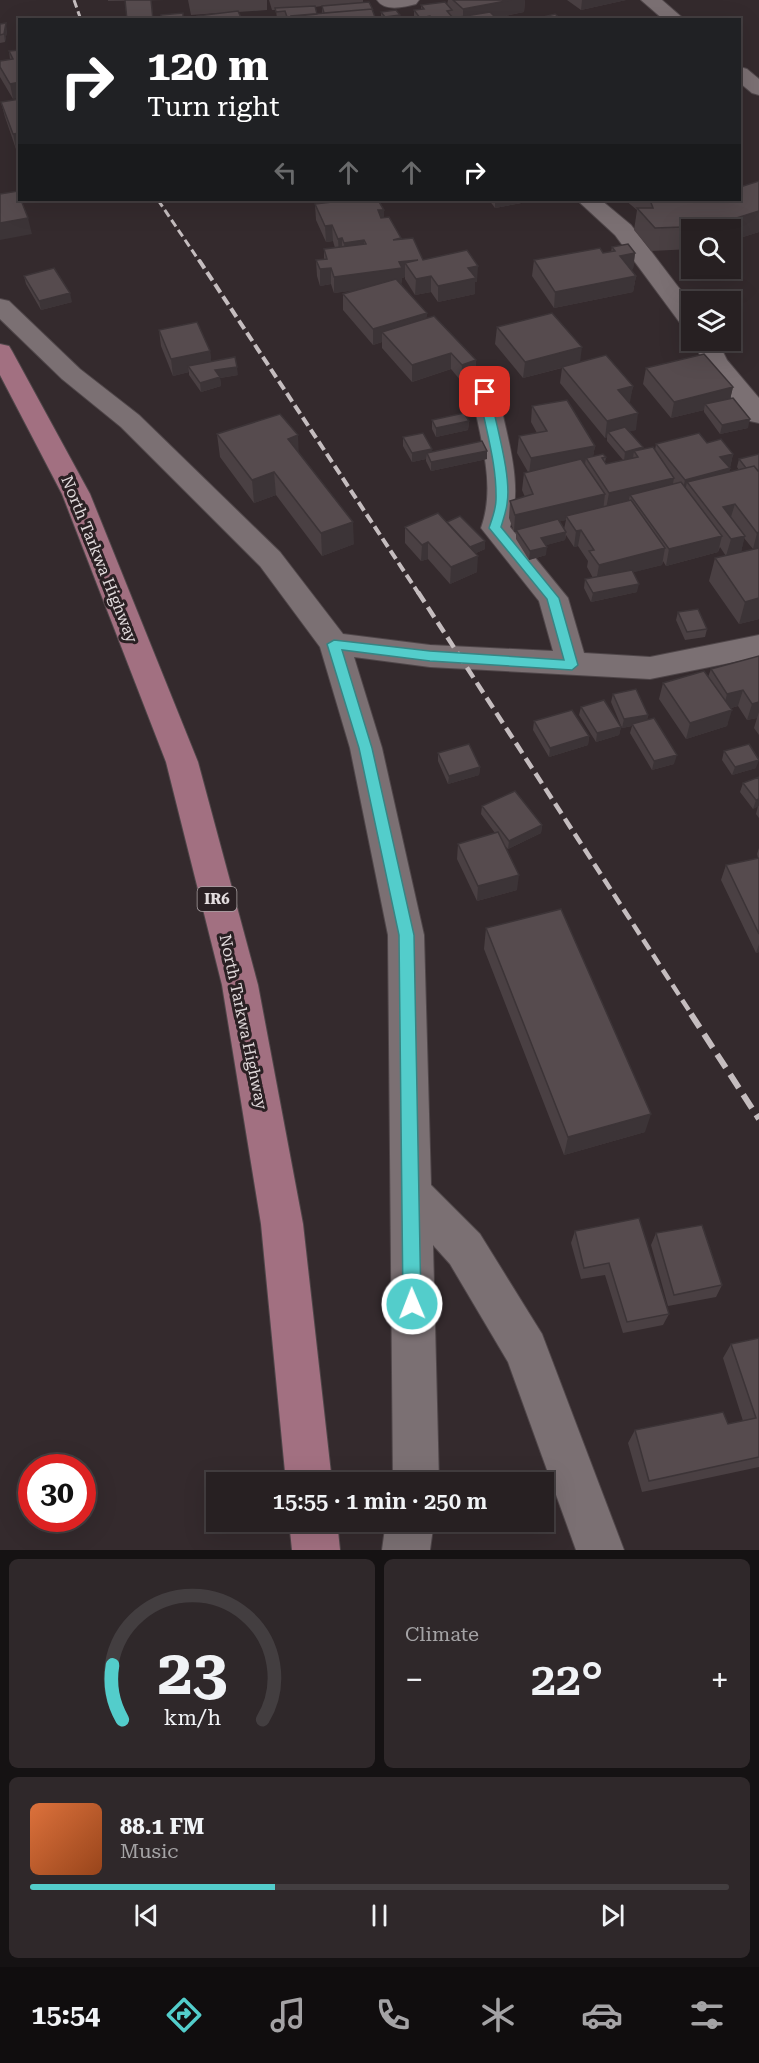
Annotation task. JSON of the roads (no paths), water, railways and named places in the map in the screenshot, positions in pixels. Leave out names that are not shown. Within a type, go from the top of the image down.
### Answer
[{"type":"main road","name":"North Tarkwa Highway","points":[[0,351],[76,494],[182,762],[240,985],[280,1213],[308,1472]]},
{"type":"main road","points":[[314,1532],[316,1550]]},
{"type":"street","points":[[387,1],[410,0]]},
{"type":"street","points":[[650,0],[673,18]]},
{"type":"street","points":[[387,1],[403,18]]},
{"type":"street","points":[[741,73],[759,89]]},
{"type":"street","points":[[589,201],[623,230],[681,307]]},
{"type":"street","points":[[0,306],[70,374],[130,421],[222,510],[270,559],[334,644],[366,748],[406,935],[416,1472]]},
{"type":"street","points":[[710,351],[716,363],[759,415]]},
{"type":"street","points":[[485,392],[500,465],[502,502],[495,528],[553,598],[572,665]]},
{"type":"street","points":[[334,644],[430,656],[651,668],[759,646]]},
{"type":"street","points":[[410,1192],[465,1249],[526,1350],[600,1550]]},
{"type":"street","points":[[406,1550],[408,1532]]},
{"type":"railway","points":[[74,0],[80,18]]},
{"type":"railway","points":[[159,201],[200,262]]},
{"type":"railway","points":[[199,260],[419,594]]},
{"type":"railway","points":[[418,592],[692,1015]]},
{"type":"railway","points":[[691,1014],[759,1119]]}]
